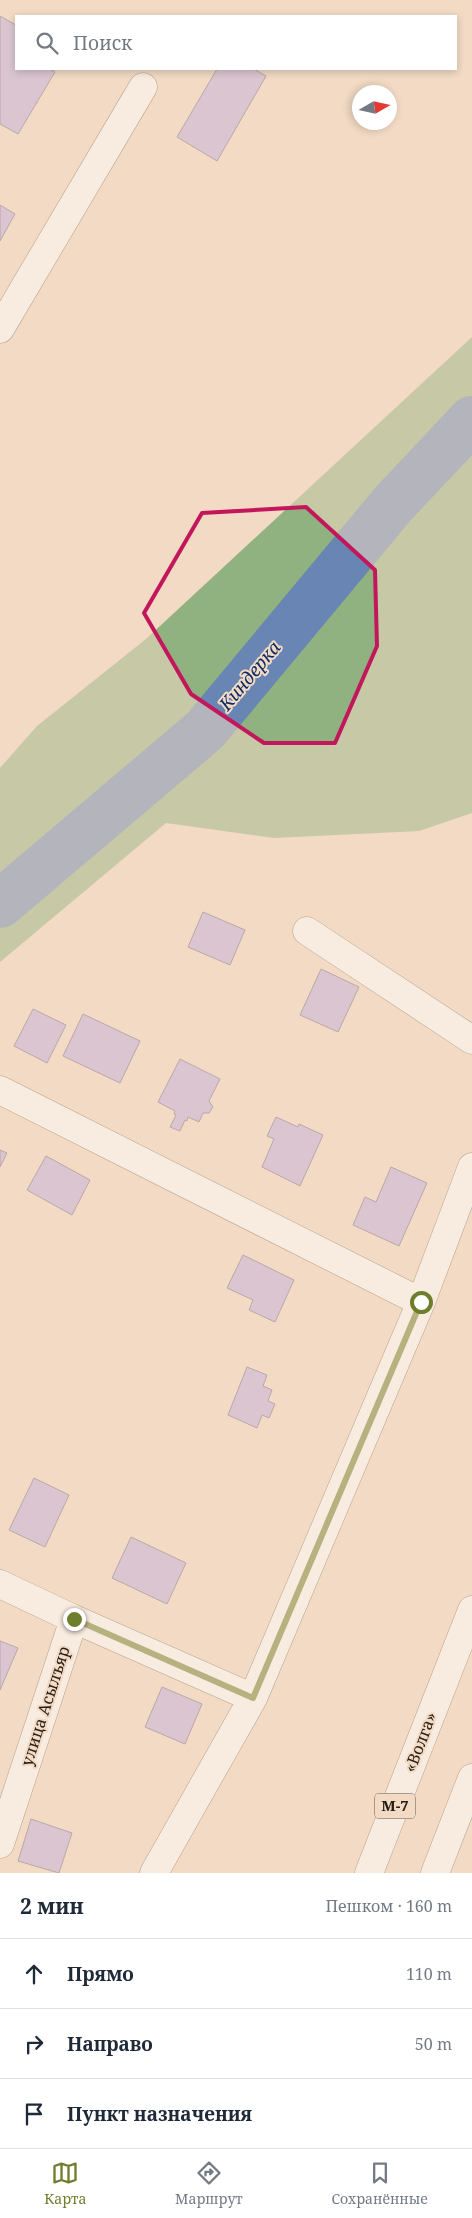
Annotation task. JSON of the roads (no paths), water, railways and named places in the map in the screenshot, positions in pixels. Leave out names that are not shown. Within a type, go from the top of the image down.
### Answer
[{"type":"main road","points":[[0,328],[144,87]]},
{"type":"main road","points":[[308,932],[472,1040]]},
{"type":"main road","points":[[0,1090],[421,1302]]},
{"type":"main road","points":[[154,1873],[253,1698],[421,1302],[472,1167]]},
{"type":"main road","points":[[0,1584],[74,1619],[253,1698]]},
{"type":"main road","name":"«Волга»","points":[[369,1873],[472,1610]]},
{"type":"main road","name":"улица Асылъяр","points":[[0,1844],[74,1619]]},
{"type":"main road","points":[[435,1873],[472,1778]]},
{"type":"waterway","name":"Киндерка","points":[[0,904],[205,730],[393,504],[472,420]]}]
